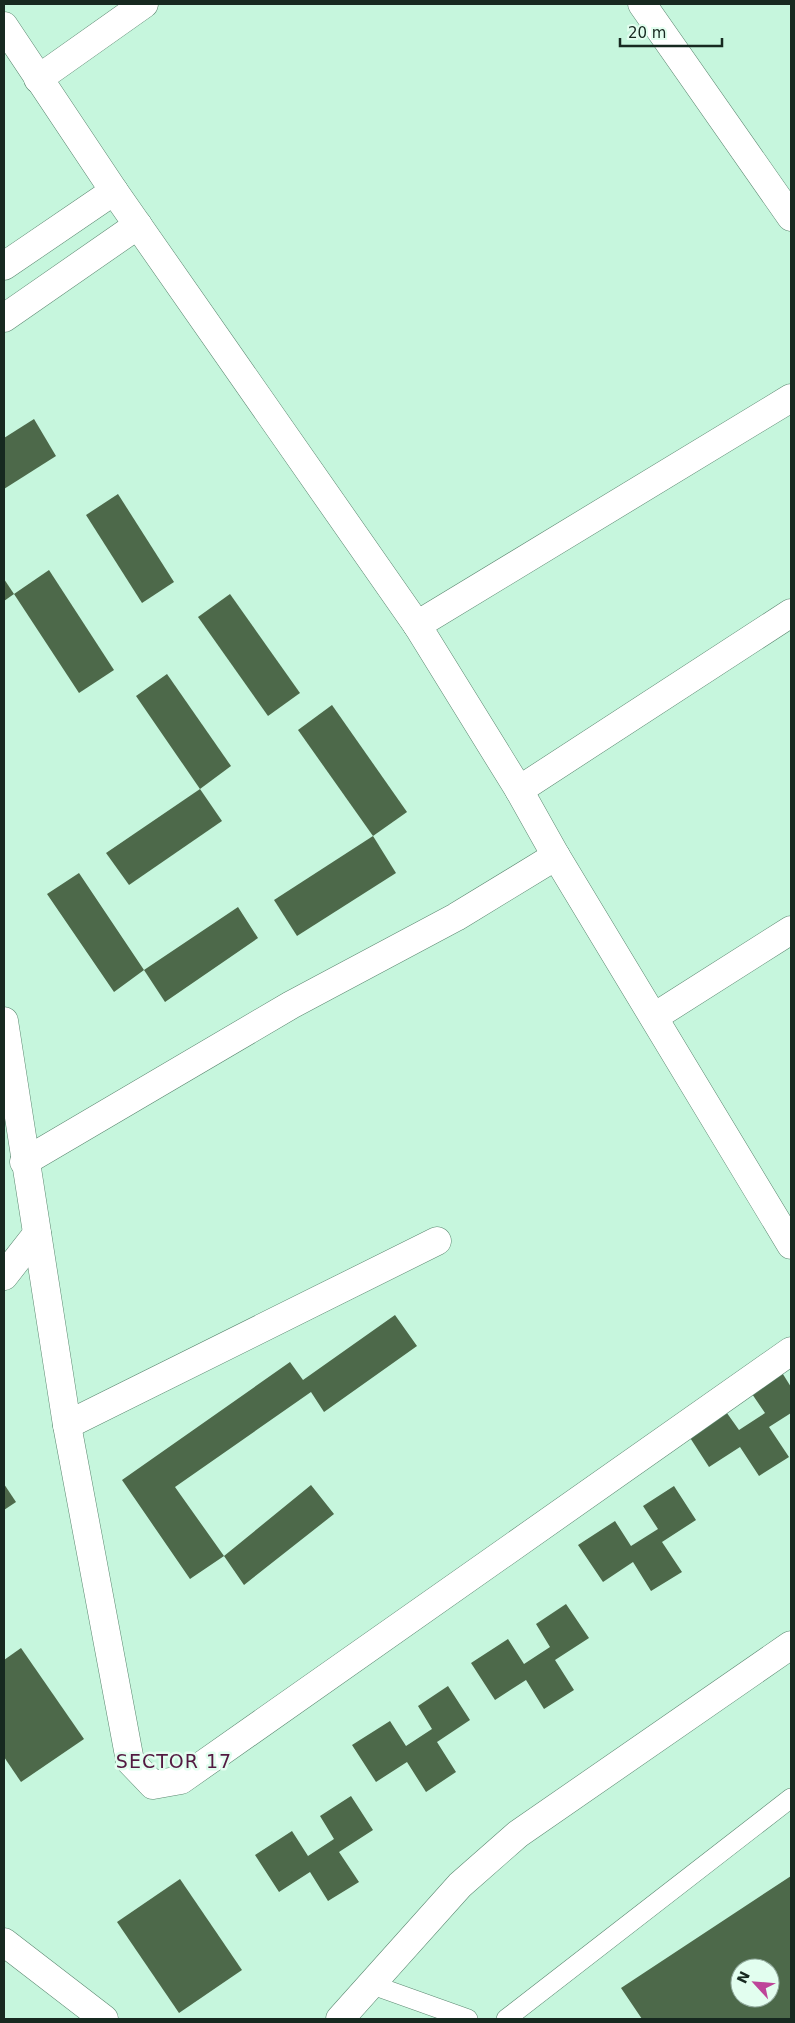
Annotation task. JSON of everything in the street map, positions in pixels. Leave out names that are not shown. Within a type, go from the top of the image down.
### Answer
[{"type":"street","points":[[38,79],[144,4]]},
{"type":"street","points":[[642,4],[791,217]]},
{"type":"street","points":[[4,26],[114,191],[417,624],[519,790],[556,856],[791,1245]]},
{"type":"street","points":[[4,266],[114,191]]},
{"type":"street","points":[[4,318],[138,225]]},
{"type":"street","points":[[417,624],[791,398]]},
{"type":"street","points":[[519,790],[791,613]]},
{"type":"street","points":[[24,1162],[291,1005],[456,918],[556,856]]},
{"type":"street","points":[[654,1017],[791,930]]},
{"type":"street","points":[[4,1021],[24,1162],[67,1425],[130,1761],[153,1785],[181,1780],[791,1351]]},
{"type":"street","points":[[4,1276],[37,1234]]},
{"type":"street","points":[[67,1425],[437,1241]]},
{"type":"street","points":[[340,2019],[460,1885],[518,1834],[791,1645]]},
{"type":"street","points":[[4,1942],[104,2019]]},
{"type":"lane","points":[[506,2019],[791,1798]]},
{"type":"lane","points":[[370,1984],[468,2019]]},
{"type":"building","points":[[34,419],[56,456],[4,489],[4,438]]},
{"type":"building","points":[[118,494],[174,582],[142,603],[86,515]]},
{"type":"building","points":[[49,570],[114,670],[79,693],[14,594]]},
{"type":"building","points":[[4,579],[14,594],[4,601]]},
{"type":"building","points":[[230,594],[300,693],[268,716],[198,617]]},
{"type":"building","points":[[167,674],[231,766],[200,789],[136,696]]},
{"type":"building","points":[[332,705],[407,812],[373,836],[298,730]]},
{"type":"building","points":[[200,789],[222,821],[129,885],[106,853]]},
{"type":"building","points":[[373,836],[396,873],[297,936],[274,900]]},
{"type":"building","points":[[79,873],[144,970],[114,992],[47,894]]},
{"type":"building","points":[[238,907],[258,938],[165,1002],[144,970]]},
{"type":"building","points":[[395,1315],[417,1346],[324,1412],[311,1392],[175,1487],[224,1556],[190,1579],[122,1480],[290,1362],[303,1380]]},
{"type":"building","points":[[781,1371],[791,1387],[791,1413],[769,1427],[789,1457],[759,1476],[740,1447],[709,1467],[685,1430],[722,1406],[739,1430],[765,1413],[750,1391]]},
{"type":"building","points":[[4,1484],[16,1502],[4,1510]]},
{"type":"building","points":[[311,1485],[334,1514],[244,1585],[224,1556]]},
{"type":"building","points":[[674,1486],[696,1520],[662,1542],[682,1572],[651,1591],[633,1562],[603,1582],[578,1545],[615,1521],[631,1546],[658,1529],[643,1506]]},
{"type":"building","points":[[566,1604],[589,1638],[555,1660],[574,1690],[544,1709],[526,1680],[495,1700],[471,1663],[508,1639],[524,1664],[550,1647],[536,1624]]},
{"type":"building","points":[[21,1648],[84,1739],[21,1782],[4,1757],[4,1660]]},
{"type":"building","points":[[448,1686],[470,1720],[437,1742],[456,1772],[426,1792],[407,1762],[376,1782],[352,1745],[390,1721],[406,1746],[432,1729],[418,1706]]},
{"type":"building","points":[[351,1796],[373,1830],[339,1852],[359,1882],[328,1901],[310,1872],[279,1892],[255,1855],[292,1831],[308,1856],[334,1839],[320,1816]]},
{"type":"building","points":[[791,1876],[791,2019],[642,2019],[621,1988]]},
{"type":"building","points":[[180,1879],[242,1970],[179,2013],[117,1922]]},
{"type":"district","name":"SECTOR 17","points":[[174,1761]]}]
